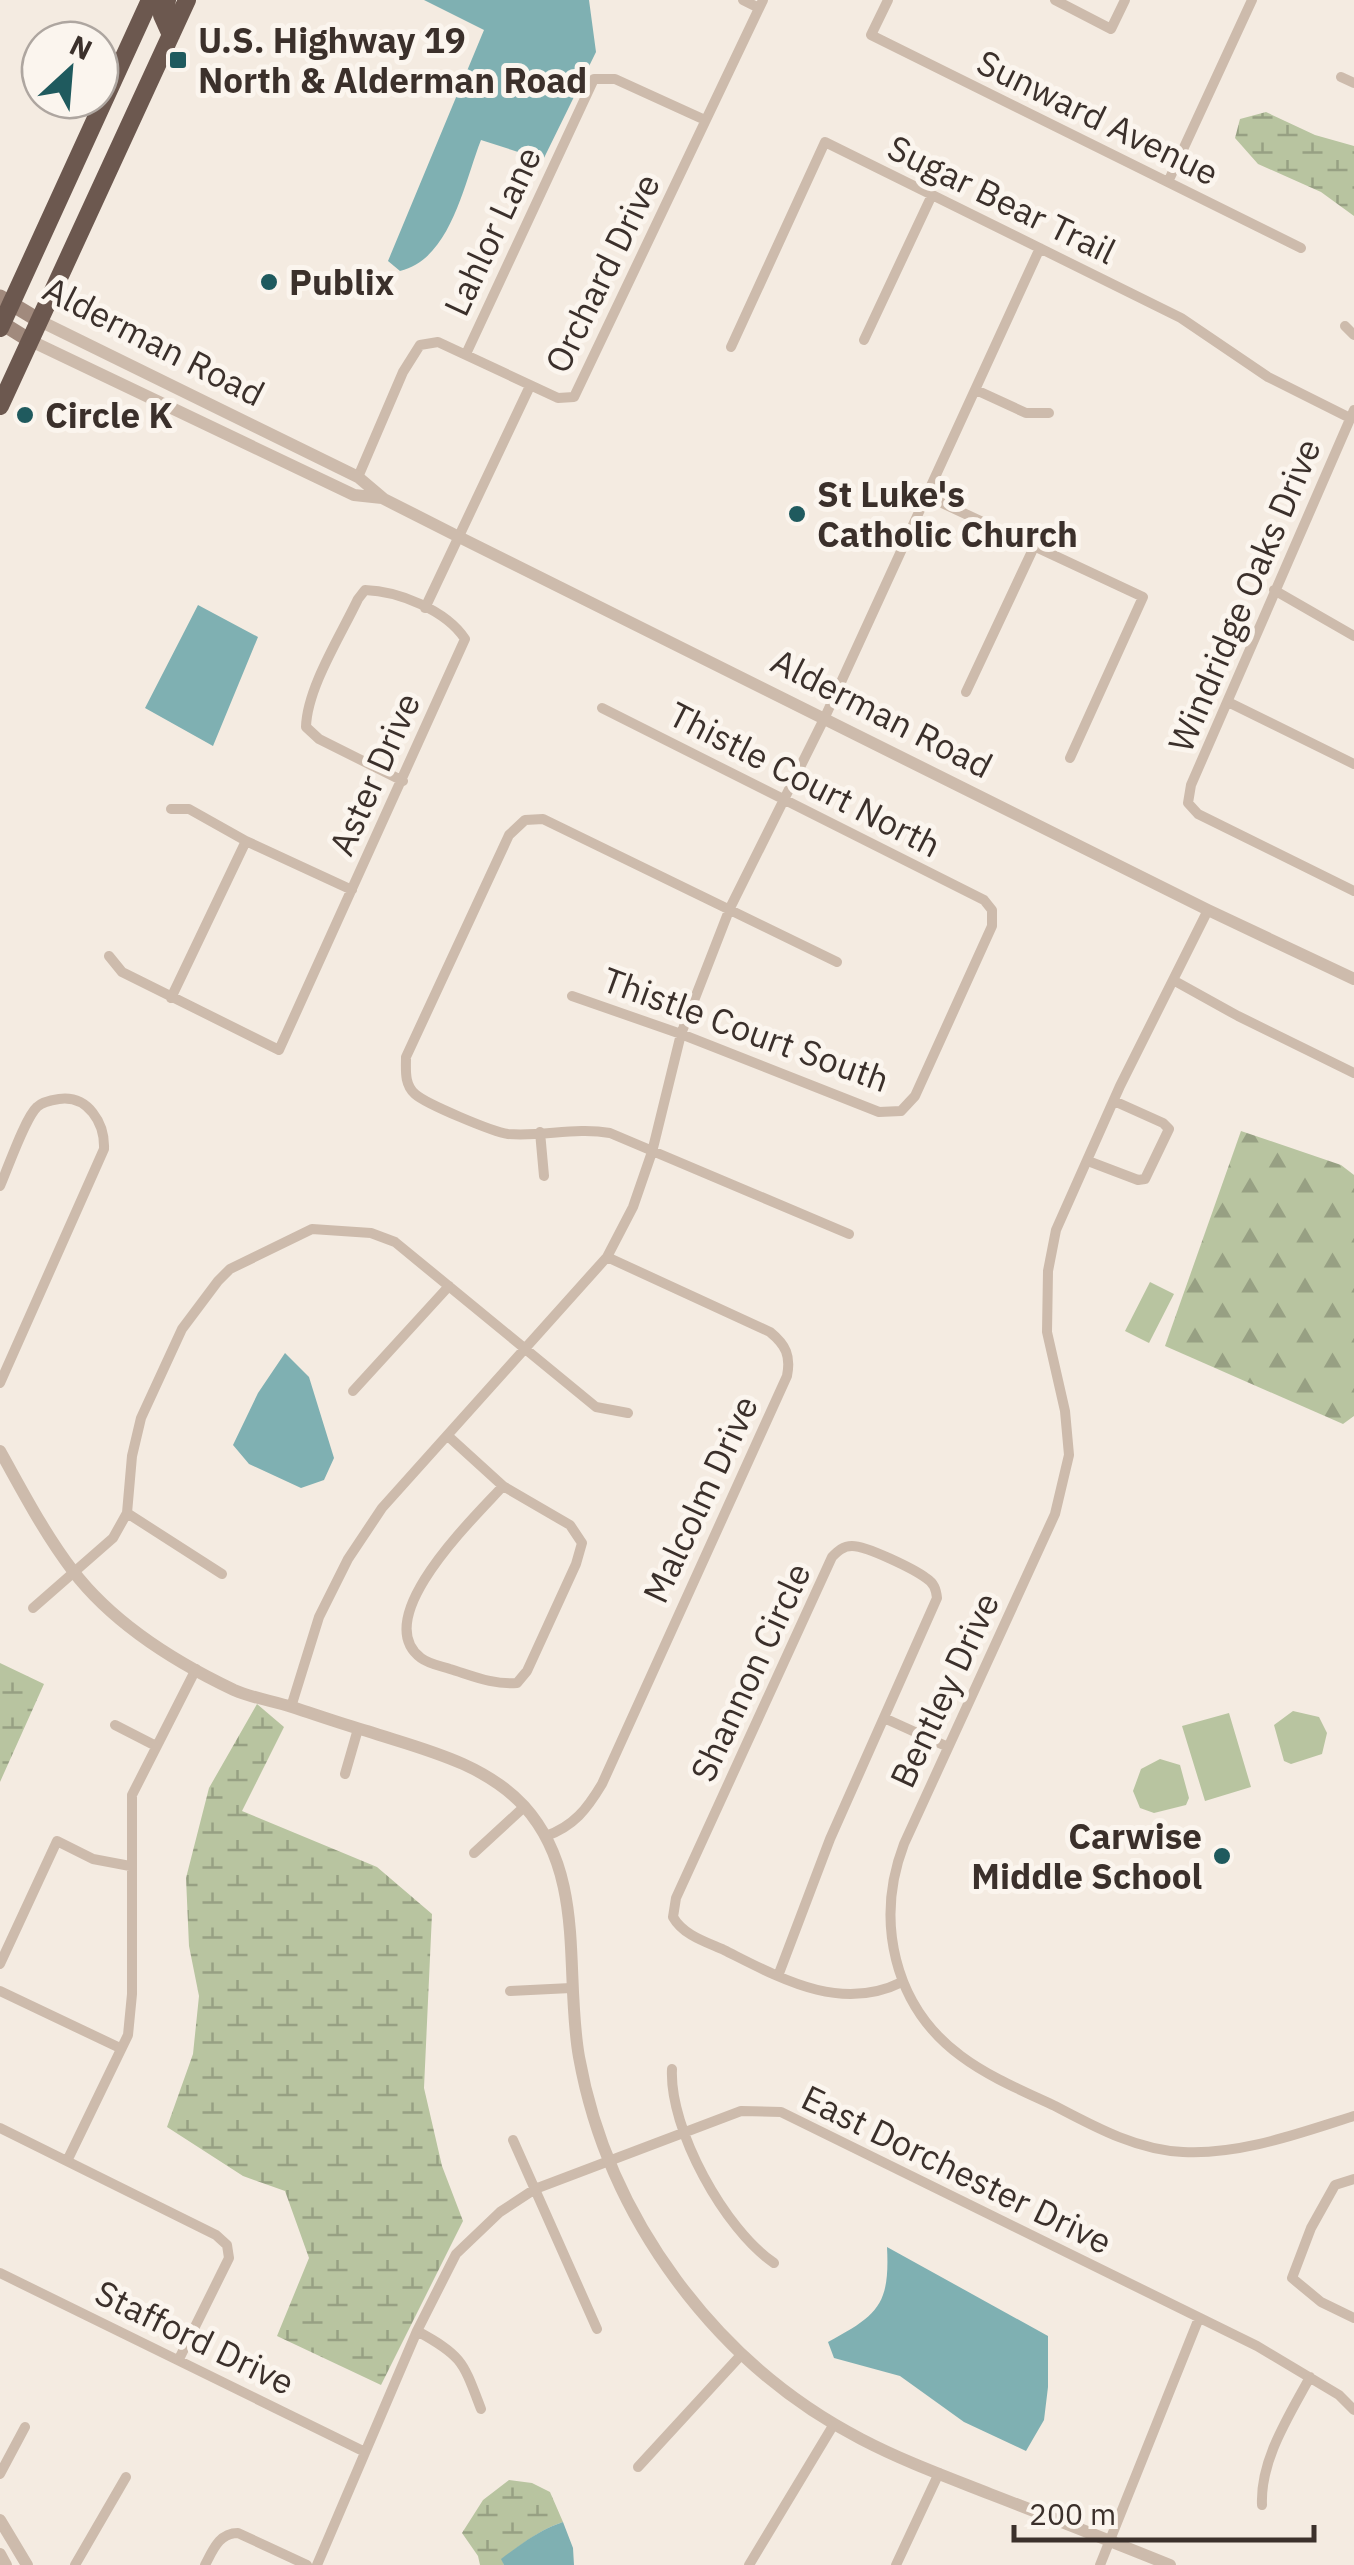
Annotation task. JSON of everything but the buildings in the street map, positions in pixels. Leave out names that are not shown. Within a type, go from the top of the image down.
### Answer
[{"type":"highway","points":[[1,325],[6,300],[150,0]]},
{"type":"highway","points":[[166,0],[162,15],[171,35]]},
{"type":"highway","points":[[0,406],[187,0]]},
{"type":"main road","name":"Alderman Road","points":[[6,300],[40,322]]},
{"type":"main road","name":"Alderman Road","points":[[1,325],[29,340]]},
{"type":"street","points":[[743,0],[761,4]]},
{"type":"street","name":"Sunward Avenue","points":[[888,0],[871,35],[1301,248]]},
{"type":"street","points":[[1055,0],[1112,28],[1125,0]]},
{"type":"street","points":[[1168,182],[1252,0]]},
{"type":"street","name":"Orchard Drive","points":[[358,477],[404,372],[420,345],[438,342],[558,398],[574,397],[582,388],[761,4]]},
{"type":"street","points":[[1341,77],[1354,84]]},
{"type":"street","name":"Lahlor Lane","points":[[466,354],[594,79],[615,79],[705,120]]},
{"type":"street","name":"Sugar Bear Trail","points":[[732,347],[825,142],[1181,318],[1268,377],[1352,414]]},
{"type":"street","points":[[864,340],[932,194]]},
{"type":"street","points":[[291,1706],[319,1616],[348,1559],[382,1508],[607,1257],[633,1207],[652,1152],[681,1034],[730,908],[825,717],[1040,248]]},
{"type":"street","name":"Alderman Road","points":[[40,322],[358,477],[384,499],[459,537],[1354,979]]},
{"type":"street","name":"Alderman Road","points":[[29,340],[354,495],[384,499]]},
{"type":"street","points":[[403,781],[319,739],[306,727],[306,713],[365,590],[387,591],[425,608],[530,386]]},
{"type":"street","points":[[976,390],[1026,413],[1049,413]]},
{"type":"street","name":"Windridge Oaks Drive","points":[[1352,414],[1191,785],[1188,803],[1198,814],[1354,891]]},
{"type":"street","points":[[927,496],[1144,597],[1070,758]]},
{"type":"street","points":[[966,692],[1034,547]]},
{"type":"street","points":[[1274,590],[1354,636]]},
{"type":"street","name":"Aster Drive","points":[[172,998],[279,1050],[464,639],[452,623],[425,608]]},
{"type":"street","points":[[1228,702],[1354,764]]},
{"type":"street","name":"Thistle Court North","points":[[602,708],[984,900],[992,910],[992,926],[915,1096],[901,1111]]},
{"type":"street","points":[[171,809],[189,809],[352,890]]},
{"type":"street","points":[[837,962],[543,820],[525,820],[509,835],[406,1057],[406,1080],[415,1094],[478,1124],[507,1134],[584,1128],[610,1132],[849,1234]]},
{"type":"street","points":[[109,956],[122,972],[172,998],[246,840]]},
{"type":"street","name":"Bentley Drive","points":[[1208,910],[1056,1230],[1048,1271],[1047,1332],[1065,1412],[1068,1455],[1062,1484],[1054,1518],[904,1844],[893,1882],[890,1936],[902,1982],[929,2026],[964,2059],[1115,2137],[1180,2152],[1215,2152],[1260,2144],[1354,2116]]},
{"type":"street","points":[[1172,980],[1354,1073]]},
{"type":"street","name":"Thistle Court South","points":[[572,996],[880,1112],[901,1111]]},
{"type":"street","points":[[0,1186],[36,1107],[67,1098],[80,1102],[99,1120],[105,1134],[104,1149],[0,1383]]},
{"type":"street","points":[[1088,1161],[1138,1180],[1145,1179],[1169,1130],[1163,1123],[1114,1101]]},
{"type":"street","points":[[540,1132],[544,1176]]},
{"type":"street","points":[[33,1608],[113,1538],[126,1513],[132,1456],[142,1418],[182,1330],[230,1270],[312,1229],[371,1233],[396,1242],[596,1407],[628,1413]]},
{"type":"street","name":"Malcolm Drive","points":[[546,1836],[565,1829],[586,1810],[602,1784],[787,1376],[790,1360],[782,1342],[770,1332],[607,1257]]},
{"type":"street","points":[[352,1392],[449,1286]]},
{"type":"street","points":[[448,1436],[503,1486],[570,1526],[582,1543],[528,1670],[517,1683],[498,1684],[424,1660],[412,1649],[408,1615],[431,1566],[503,1486]]},
{"type":"street","points":[[0,1451],[42,1527],[75,1574],[125,1625],[238,1692],[464,1764],[504,1788],[524,1806],[546,1836],[568,1900],[570,1988],[598,2133],[627,2201],[671,2273],[742,2354],[798,2400],[887,2452],[1170,2565]]},
{"type":"street","points":[[126,1513],[222,1574]]},
{"type":"street","name":"Shannon Circle","points":[[778,1976],[830,1839],[935,1608],[937,1594],[926,1578],[864,1548],[851,1546],[832,1557],[674,1905],[675,1921],[686,1932],[778,1976],[805,1988],[838,1994],[872,1992],[902,1982]]},
{"type":"street","points":[[67,2161],[128,2035],[132,1994],[132,1795],[196,1669]]},
{"type":"street","points":[[884,1718],[948,1747]]},
{"type":"street","points":[[116,1725],[156,1746]]},
{"type":"street","points":[[345,1774],[358,1729]]},
{"type":"street","points":[[474,1853],[524,1806]]},
{"type":"street","points":[[0,1964],[57,1840],[93,1859],[130,1866]]},
{"type":"street","points":[[510,1991],[570,1988]]},
{"type":"street","points":[[0,1991],[120,2048]]},
{"type":"street","points":[[672,2069],[671,2087],[684,2132],[706,2179],[753,2249],[774,2263]]},
{"type":"street","name":"East Dorchester Drive","points":[[316,2565],[417,2330],[456,2254],[500,2212],[535,2188],[741,2111],[781,2112],[1257,2346],[1340,2395],[1354,2410]]},
{"type":"street","points":[[0,2128],[216,2235],[226,2245],[228,2258],[180,2359]]},
{"type":"street","points":[[513,2140],[597,2329]]},
{"type":"street","points":[[1354,2180],[1336,2185],[1311,2228],[1292,2278],[1321,2302],[1354,2318]]},
{"type":"street","name":"Stafford Drive","points":[[0,2273],[365,2452]]},
{"type":"street","points":[[1100,2565],[1199,2318]]},
{"type":"street","points":[[417,2330],[463,2362],[482,2409]]},
{"type":"street","points":[[638,2467],[742,2354]]},
{"type":"street","points":[[1262,2505],[1260,2482],[1310,2377]]},
{"type":"street","points":[[749,2565],[834,2424]]},
{"type":"street","points":[[0,2474],[25,2427]]},
{"type":"street","points":[[896,2565],[939,2474]]},
{"type":"street","points":[[75,2565],[126,2478]]},
{"type":"street","points":[[0,2520],[27,2565]]},
{"type":"street","points":[[205,2565],[218,2542],[226,2535],[238,2533],[307,2565]]},
{"type":"street","points":[[0,2554],[6,2565]]},
{"type":"green space","points":[[1266,112],[1315,135],[1354,146],[1354,216],[1321,192],[1258,164],[1235,138],[1240,119]]},
{"type":"green space","points":[[1241,1131],[1341,1165],[1354,1175],[1354,1416],[1343,1424],[1165,1346]]},
{"type":"green space","points":[[1150,1282],[1174,1294],[1149,1343],[1125,1331]]},
{"type":"green space","points":[[0,1663],[44,1684],[0,1782]]},
{"type":"green space","points":[[257,1704],[284,1727],[242,1811],[377,1867],[432,1914],[424,2088],[442,2166],[463,2221],[381,2385],[277,2336],[309,2258],[285,2191],[243,2176],[167,2127],[193,2054],[199,1996],[189,1946],[186,1878],[209,1788]]},
{"type":"green space","points":[[1293,1711],[1319,1717],[1327,1733],[1322,1754],[1291,1764],[1284,1761],[1274,1725]]},
{"type":"green space","points":[[1229,1713],[1251,1787],[1205,1801],[1182,1726]]},
{"type":"green space","points":[[1160,1759],[1180,1765],[1189,1798],[1186,1805],[1154,1813],[1140,1808],[1133,1791],[1141,1769]]},
{"type":"green space","points":[[509,2480],[532,2483],[550,2492],[563,2522],[517,2548],[502,2559],[504,2565],[480,2565],[462,2533],[483,2500]]},
{"type":"water","points":[[424,0],[589,0],[596,52],[543,160],[481,140],[444,236],[417,264],[400,271],[388,261],[484,30]]},
{"type":"water","points":[[198,605],[258,637],[213,746],[145,708]]},
{"type":"water","points":[[285,1353],[309,1377],[334,1458],[324,1480],[301,1488],[249,1464],[233,1445],[258,1393]]},
{"type":"water","points":[[887,2247],[1048,2336],[1044,2420],[1026,2451],[964,2422],[900,2376],[834,2358],[828,2342],[859,2324],[883,2295]]},
{"type":"water","points":[[563,2522],[573,2548],[574,2565],[504,2565],[501,2559],[516,2548]]},
{"type":"place","name":"U.S. Highway 19 North & Alderman Road","points":[[178,60]]},
{"type":"place","name":"Publix","points":[[269,282]]},
{"type":"place","name":"Circle K","points":[[25,415]]},
{"type":"place","name":"St Luke's Catholic Church","points":[[797,514]]},
{"type":"place","name":"Carwise Middle School","points":[[1222,1856]]}]
